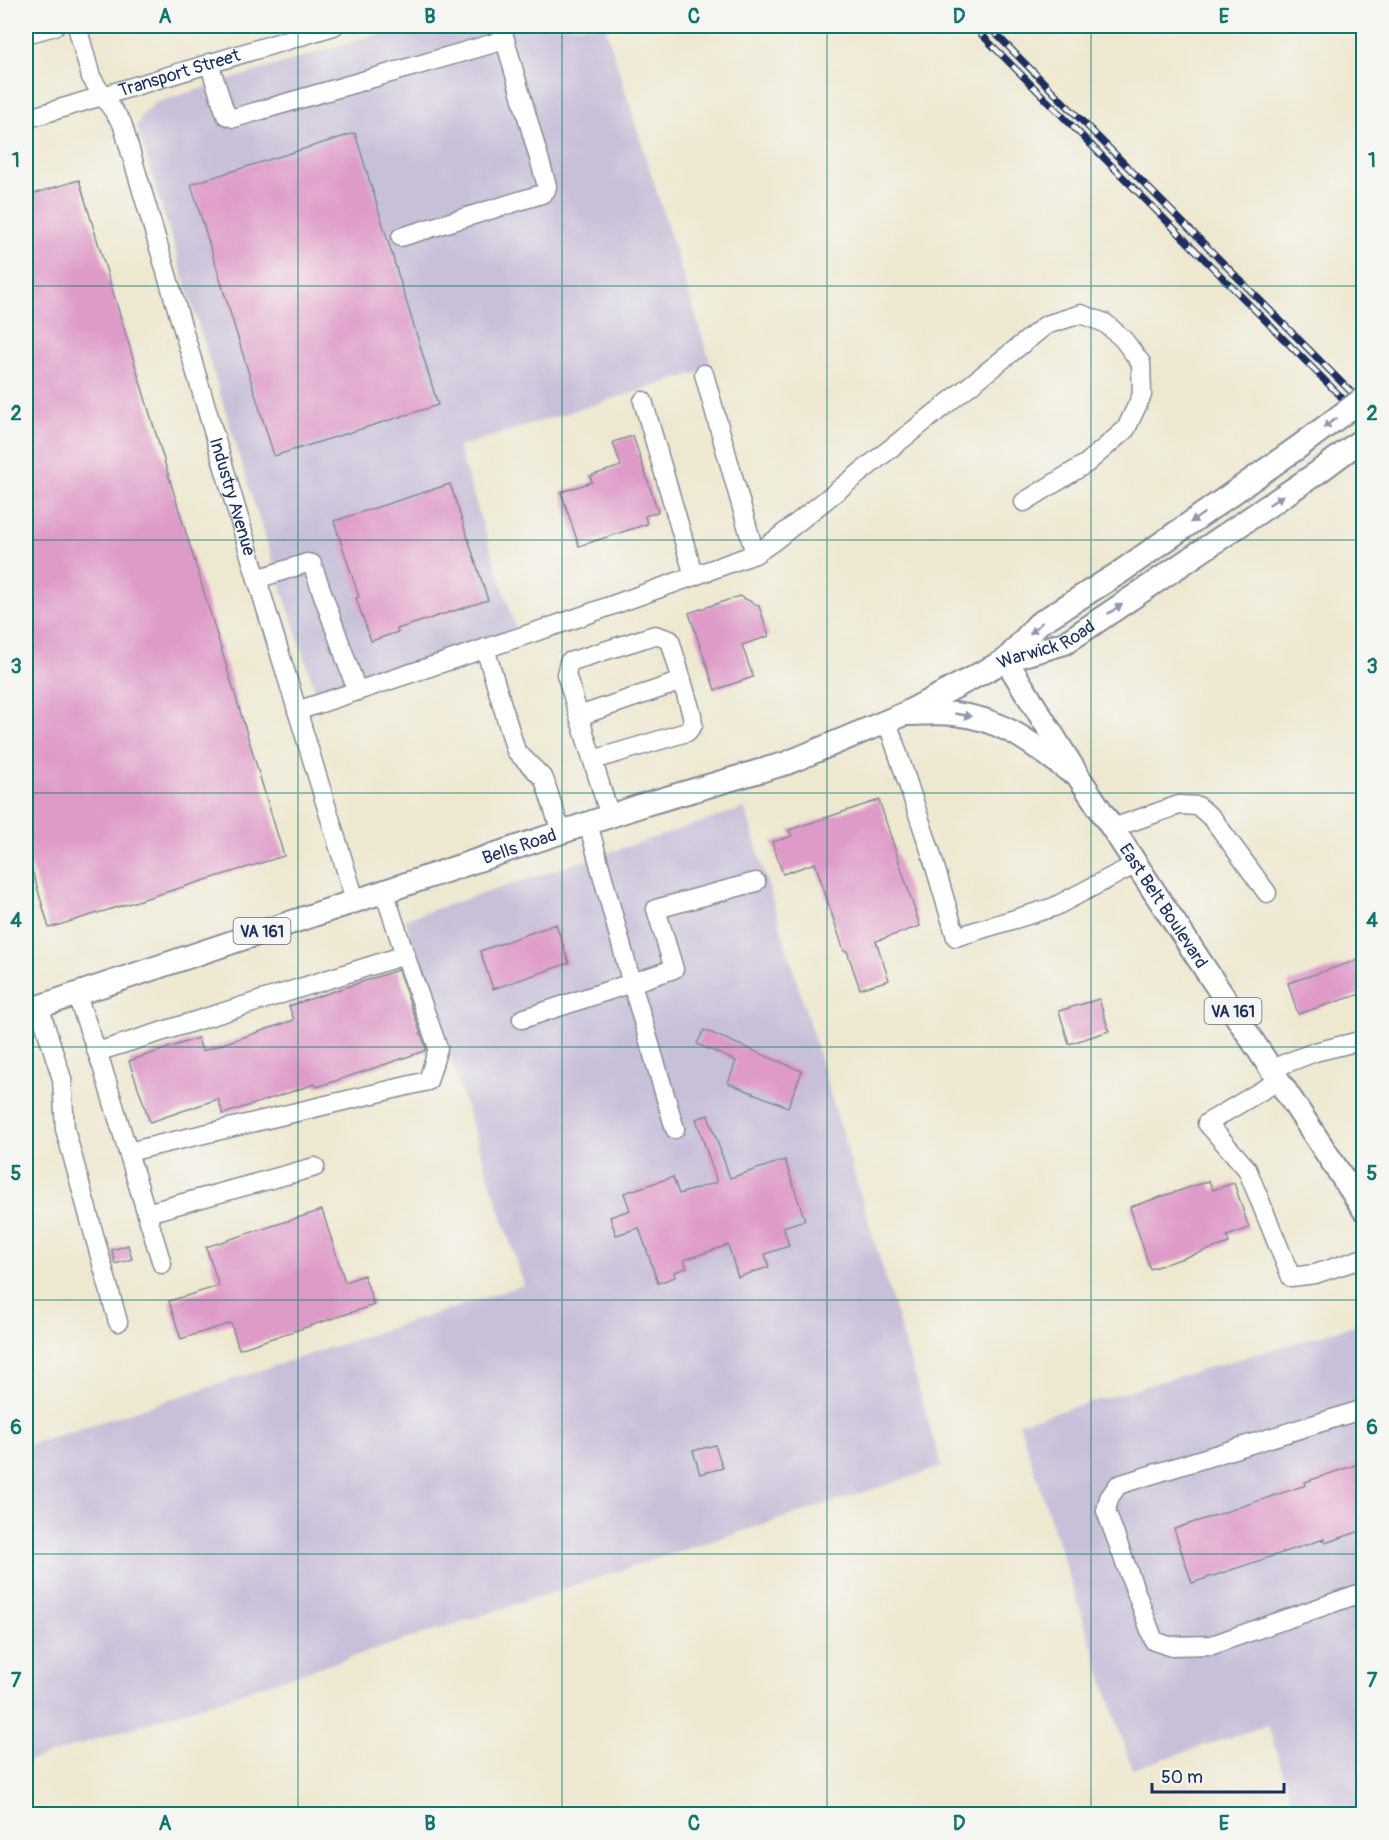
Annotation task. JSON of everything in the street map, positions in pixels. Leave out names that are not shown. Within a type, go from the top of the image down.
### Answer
[{"type":"main road","name":"Warwick Road","points":[[1006,660],[1038,624],[1119,573],[1364,398]]},
{"type":"main road","name":"Warwick Road","points":[[1006,660],[1065,643],[1317,473],[1364,438]]},
{"type":"main road","name":"Bells Road","points":[[32,1008],[610,816],[787,763],[896,717],[1006,660]]},
{"type":"main road","name":"East Belt Boulevard","points":[[1006,660],[1080,779],[1364,1210]]},
{"type":"main road","name":"VA 161","points":[[896,717],[954,714],[1002,725],[1024,737],[1080,779]]},
{"type":"street","points":[[26,34],[55,26]]},
{"type":"street","name":"Industry Avenue","points":[[77,26],[92,77],[102,96],[122,123],[355,900]]},
{"type":"street","name":"Transport Street","points":[[26,119],[334,26]]},
{"type":"street","points":[[209,63],[226,115],[234,118],[503,33],[547,186],[546,190],[542,194],[401,237]]},
{"type":"street","points":[[297,711],[755,554],[1046,325],[1081,314],[1105,323],[1123,339],[1141,363],[1142,395],[1126,429],[1088,463],[1024,502]]},
{"type":"street","points":[[704,374],[755,554]]},
{"type":"street","points":[[643,401],[694,576]]},
{"type":"street","points":[[257,579],[307,563],[312,564],[357,691]]},
{"type":"street","points":[[593,760],[687,732],[693,725],[670,640],[655,634],[569,662],[566,674],[610,816]]},
{"type":"street","points":[[485,648],[516,752],[544,779],[561,832]]},
{"type":"street","points":[[579,716],[682,681]]},
{"type":"street","points":[[896,717],[930,850],[956,937],[1054,907],[1136,864]]},
{"type":"street","points":[[1113,828],[1179,805],[1198,806],[1214,819],[1268,892]]},
{"type":"street","points":[[588,824],[675,1129]]},
{"type":"street","points":[[522,1019],[674,969],[656,909],[756,882]]},
{"type":"street","points":[[128,1152],[428,1081],[438,1048],[384,891]]},
{"type":"street","points":[[97,1052],[405,955]]},
{"type":"street","points":[[76,993],[97,1052],[162,1264]]},
{"type":"street","points":[[32,1008],[62,1079],[65,1129],[118,1322]]},
{"type":"street","points":[[1364,1040],[1316,1052],[1275,1075],[1207,1123],[1247,1169],[1291,1277],[1316,1274],[1364,1258]]},
{"type":"street","points":[[147,1214],[315,1167]]},
{"type":"street","points":[[1364,1409],[1118,1485],[1109,1498],[1106,1511],[1154,1641],[1169,1646],[1212,1645],[1364,1592]]},
{"type":"shaded area","points":[[403,26],[605,26],[712,368],[458,447],[516,629],[316,693],[256,510],[137,127],[141,116],[155,103]]},
{"type":"shaded area","points":[[745,808],[942,1467],[26,1762],[26,1446],[524,1285],[405,919]]},
{"type":"shaded area","points":[[1363,1323],[1363,1814],[1296,1814],[1268,1725],[1132,1769],[1019,1423]]},
{"type":"building","points":[[355,133],[438,405],[274,456],[191,184]]},
{"type":"building","points":[[79,180],[284,856],[49,928],[26,849],[26,196]]},
{"type":"building","points":[[633,436],[658,512],[645,516],[647,524],[579,546],[561,492],[592,482],[590,476],[621,466],[613,442]]},
{"type":"building","points":[[450,484],[488,600],[397,629],[398,632],[371,641],[334,521]]},
{"type":"building","points":[[740,596],[759,606],[769,636],[742,645],[753,677],[715,690],[689,613]]},
{"type":"building","points":[[879,800],[920,926],[876,941],[889,980],[860,989],[847,951],[844,951],[815,863],[783,874],[772,842],[792,836],[789,830]]},
{"type":"building","points":[[556,924],[569,963],[493,989],[480,951]]},
{"type":"building","points":[[1364,958],[1364,993],[1298,1014],[1288,983]]},
{"type":"building","points":[[398,970],[426,1048],[425,1051],[317,1087],[315,1084],[223,1114],[218,1099],[150,1122],[129,1061],[198,1038],[202,1051],[294,1020],[289,1006]]},
{"type":"building","points":[[1099,999],[1109,1031],[1069,1044],[1059,1011]]},
{"type":"building","points":[[704,1030],[802,1071],[788,1107],[728,1083],[736,1061],[697,1044]]},
{"type":"building","points":[[708,1115],[730,1178],[785,1160],[805,1220],[783,1227],[789,1246],[765,1254],[769,1267],[738,1277],[728,1245],[684,1260],[687,1268],[674,1272],[675,1277],[658,1283],[639,1228],[616,1235],[610,1217],[630,1210],[624,1193],[673,1177],[679,1194],[717,1182],[696,1119]]},
{"type":"building","points":[[1209,1181],[1213,1190],[1234,1183],[1249,1228],[1227,1236],[1229,1243],[1150,1269],[1130,1207]]},
{"type":"building","points":[[322,1210],[345,1282],[364,1275],[374,1305],[239,1349],[231,1323],[181,1339],[169,1301],[219,1286],[206,1247]]},
{"type":"building","points":[[128,1245],[132,1259],[115,1264],[112,1250]]},
{"type":"building","points":[[715,1445],[723,1468],[700,1474],[693,1451]]},
{"type":"building","points":[[1364,1462],[1364,1530],[1325,1543],[1324,1539],[1192,1583],[1174,1529],[1306,1485],[1305,1482]]},
{"type":"railway","points":[[973,26],[1364,420]]},
{"type":"railway","points":[[988,26],[1364,405]]}]
